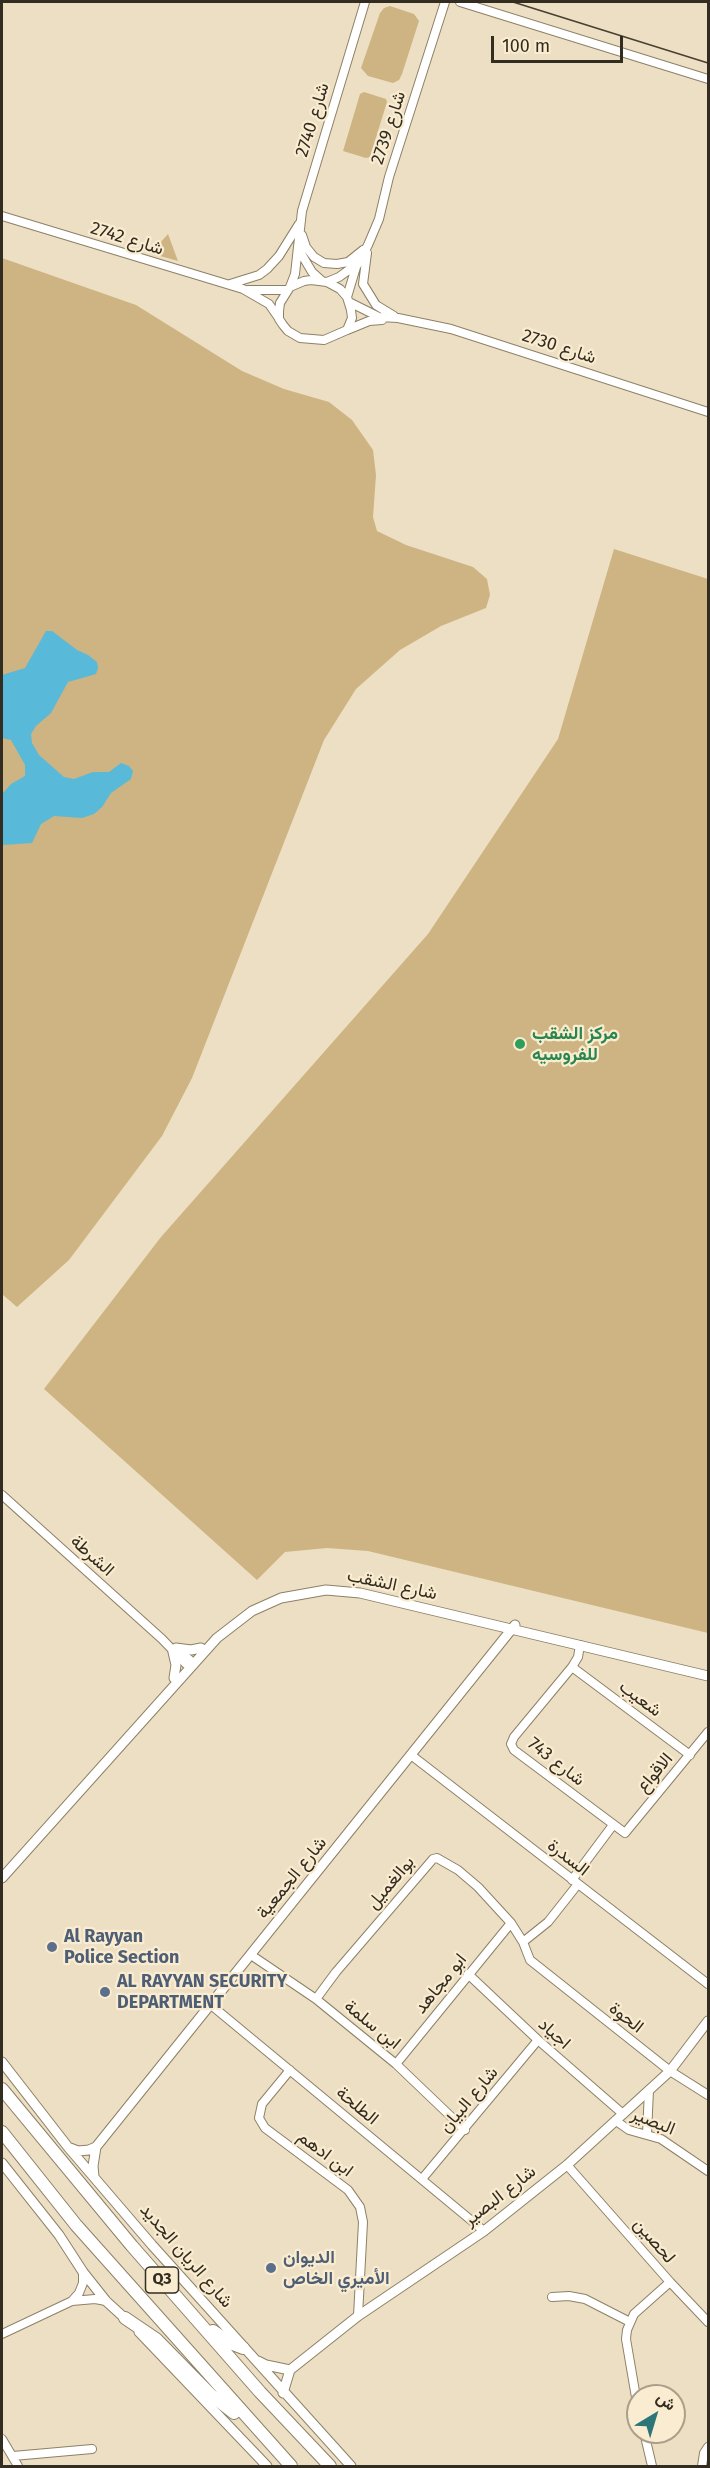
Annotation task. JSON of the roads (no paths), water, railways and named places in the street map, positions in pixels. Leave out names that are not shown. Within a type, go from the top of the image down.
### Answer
[{"type":"highway","name":"شارع الريان الجديد","points":[[2,2089],[76,2181],[161,2279],[260,2392],[330,2466]]},
{"type":"highway","name":"Q3","points":[[2,2132],[76,2225],[291,2466]]},
{"type":"highway","points":[[161,2279],[212,2330],[230,2343],[243,2348]]},
{"type":"highway","points":[[125,2318],[156,2339],[211,2395],[253,2426]]},
{"type":"street","name":"شارع 2740","points":[[289,289],[297,267],[300,223],[310,180],[365,2]]},
{"type":"street","name":"شارع 2739","points":[[348,299],[358,263],[379,219],[389,177],[445,2]]},
{"type":"street","points":[[460,2],[708,79]]},
{"type":"street","name":"شارع 2742","points":[[2,216],[243,289],[269,304],[279,319]]},
{"type":"street","points":[[300,223],[306,247],[314,257],[324,263],[348,262],[368,245]]},
{"type":"street","points":[[229,285],[259,275],[267,269],[279,256],[300,223]]},
{"type":"street","points":[[368,245],[363,284],[376,306],[398,318]]},
{"type":"street","points":[[299,248],[312,272],[325,282],[340,289],[348,299],[351,318],[347,330],[324,340],[300,338],[288,331],[279,319],[280,303],[289,289],[303,280],[325,282]]},
{"type":"street","name":"شارع 2739","points":[[325,282],[339,277],[358,263]]},
{"type":"street","name":"شارع 2742","points":[[243,289],[289,289]]},
{"type":"street","name":"شارع 2730","points":[[348,299],[379,317],[398,318],[451,329],[708,412]]},
{"type":"street","name":"شارع 2730","points":[[347,330],[369,321],[398,318]]},
{"type":"street","name":"الشرطة","points":[[2,1495],[188,1662]]},
{"type":"street","name":"شارع الشقب","points":[[126,1736],[174,1678],[221,1627],[249,1607],[280,1593],[314,1586],[338,1585],[361,1588],[464,1615]]},
{"type":"street","name":"شارع الشقب","points":[[2,1878],[7,1866],[225,1631],[252,1611],[281,1598],[315,1591],[349,1591],[708,1669]]},
{"type":"street","name":"شارع الشقب","points":[[514,1626],[580,1645],[708,1676]]},
{"type":"street","name":"شارع الجمعية","points":[[96,2146],[514,1626]]},
{"type":"street","name":"شارع 743","points":[[580,1645],[578,1657],[572,1667],[514,1737],[511,1744],[514,1750],[624,1833]]},
{"type":"street","points":[[174,1678],[176,1665],[174,1650],[201,1648]]},
{"type":"street","name":"شعيب","points":[[572,1667],[690,1755]]},
{"type":"street","name":"الاقواع","points":[[624,1833],[708,1732]]},
{"type":"street","name":"السدرة","points":[[411,1755],[708,1984]]},
{"type":"street","points":[[523,1942],[548,1922],[613,1825]]},
{"type":"street","name":"بوالغميل","points":[[316,1999],[336,1972],[433,1858],[458,1870],[478,1887],[511,1923],[523,1942]]},
{"type":"street","name":"ابو مجاهد","points":[[396,2064],[511,1923]]},
{"type":"street","name":"الحوة","points":[[523,1942],[530,1959],[670,2071],[708,2095]]},
{"type":"street","name":"ابن سلمة","points":[[251,1955],[316,1999],[396,2064],[465,2130]]},
{"type":"street","name":"اجياد","points":[[468,1974],[619,2118]]},
{"type":"street","name":"الطلحة","points":[[211,2005],[484,2231]]},
{"type":"street","name":"شارع البصير","points":[[290,2370],[358,2316],[484,2231],[567,2164],[670,2071],[708,2021]]},
{"type":"street","name":"شارع البيان","points":[[422,2179],[538,2040]]},
{"type":"street","name":"شارع الريان الجديد","points":[[2,2062],[68,2147],[243,2348],[351,2466]]},
{"type":"street","name":"ابن ادهم","points":[[290,2070],[262,2104],[259,2118],[265,2128],[348,2190],[360,2207],[363,2222],[358,2316]]},
{"type":"street","points":[[647,2134],[649,2090]]},
{"type":"street","name":"البصير","points":[[619,2118],[629,2130],[661,2139],[708,2171]]},
{"type":"street","points":[[68,2147],[78,2151],[89,2150],[96,2146]]},
{"type":"street","points":[[94,2177],[96,2146]]},
{"type":"street","points":[[2,2163],[53,2227],[82,2272],[106,2301],[267,2466]]},
{"type":"street","name":"لحصين","points":[[567,2164],[670,2282],[634,2314],[630,2322]]},
{"type":"street","points":[[72,2301],[79,2293],[83,2283],[82,2272]]},
{"type":"street","points":[[670,2282],[708,2322]]},
{"type":"street","points":[[552,2297],[569,2296],[585,2299],[630,2322],[626,2339],[634,2384]]},
{"type":"street","points":[[2,2334],[72,2301],[95,2299],[106,2301]]},
{"type":"street","points":[[254,2360],[290,2370],[283,2392]]},
{"type":"street","points":[[2,2439],[18,2466]]},
{"type":"street","points":[[647,2444],[652,2466]]},
{"type":"street","points":[[702,2466],[704,2453],[708,2447]]},
{"type":"street","points":[[13,2456],[92,2449]]},
{"type":"water","points":[[46,631],[52,631],[77,650],[88,655],[97,662],[98,668],[96,674],[68,682],[51,713],[36,726],[31,734],[32,743],[39,755],[64,777],[74,779],[93,772],[109,772],[121,763],[129,766],[133,771],[131,779],[111,793],[102,807],[94,814],[82,818],[54,816],[41,824],[32,843],[2,845],[2,794],[11,784],[25,776],[25,765],[11,740],[2,738],[2,675],[25,668]]},
{"type":"tram line","points":[[513,2],[708,63]]},
{"type":"place","name":"مركز الشقب للفروسيه","points":[[520,1044]]},
{"type":"place","name":"Al Rayyan Police Section","points":[[52,1947]]},
{"type":"place","name":"AL RAYYAN SECURITY DEPARTMENT","points":[[105,1992]]},
{"type":"place","name":"الديوان الأميري الخاص","points":[[271,2268]]}]
